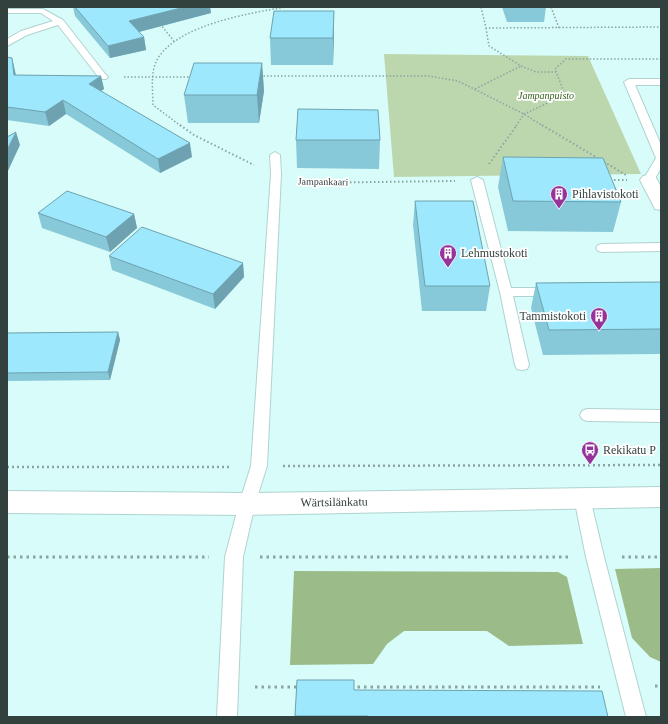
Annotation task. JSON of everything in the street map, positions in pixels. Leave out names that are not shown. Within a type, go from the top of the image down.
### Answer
[{"type":"street","points":[[641,180],[661,206]]},
{"type":"street","name":"Wärtsilänkatu","points":[[7,502],[246,504],[661,497]]},
{"type":"lane","points":[[7,11],[43,11],[60,22],[103,77]]},
{"type":"lane","points":[[7,43],[24,33],[60,22]]},
{"type":"lane","points":[[641,180],[661,158],[629,82],[661,82]]},
{"type":"lane","points":[[651,133],[661,128]]},
{"type":"lane","points":[[227,717],[234,557],[246,504],[259,466],[276,174],[275,155]]},
{"type":"lane","points":[[477,180],[506,292],[522,365]]},
{"type":"lane","points":[[602,248],[661,247]]},
{"type":"lane","points":[[506,292],[568,292]]},
{"type":"lane","points":[[587,415],[661,416]]},
{"type":"lane","points":[[582,498],[595,557],[636,717]]},
{"type":"path","name":"Jampankaari","points":[[286,7],[247,14],[201,28],[174,41],[157,59],[153,77],[153,105],[194,135],[253,165],[298,183],[477,180]]},
{"type":"path","points":[[481,7],[489,46],[521,66],[536,72],[556,72]]},
{"type":"path","points":[[551,7],[559,28]]},
{"type":"path","points":[[158,22],[174,41]]},
{"type":"path","points":[[486,28],[661,27]]},
{"type":"path","points":[[477,180],[524,114],[565,95],[555,69],[566,58],[661,59]]},
{"type":"path","points":[[475,89],[521,66]]},
{"type":"path","points":[[255,76],[429,76],[458,81],[524,114],[641,180]]},
{"type":"path","points":[[103,77],[192,77]]},
{"type":"path","points":[[603,180],[641,180]]},
{"type":"path","points":[[7,466],[61,468],[661,465]]},
{"type":"path","points":[[7,557],[661,556]]},
{"type":"path","points":[[229,686],[306,687]]},
{"type":"path","points":[[345,687],[629,687]]},
{"type":"path","points":[[361,687],[361,694]]},
{"type":"green space","name":"Jampanpuisto","points":[[384,54],[588,56],[641,174],[394,177]]},
{"type":"green space","points":[[661,568],[661,662],[650,657],[632,638],[615,569]]},
{"type":"green space","points":[[294,571],[558,572],[567,577],[583,644],[509,646],[487,631],[404,631],[387,644],[373,664],[290,665]]},
{"type":"building","points":[[75,7],[185,7],[129,21],[144,37],[108,46]]},
{"type":"building","points":[[274,11],[334,11],[333,38],[270,38]]},
{"type":"building","points":[[7,57],[12,58],[14,75],[101,76],[89,84],[190,143],[158,159],[63,100],[45,112],[7,107]]},
{"type":"building","points":[[194,63],[262,63],[257,95],[184,95]]},
{"type":"building","points":[[298,109],[378,110],[380,140],[296,140]]},
{"type":"building","points":[[16,132],[7,150],[7,137]]},
{"type":"building","points":[[503,157],[603,158],[621,202],[513,201]]},
{"type":"building","points":[[67,191],[134,214],[106,237],[38,213]]},
{"type":"building","name":"Lehmustokoti","points":[[415,201],[473,201],[490,286],[425,286]]},
{"type":"building","points":[[142,227],[243,263],[213,294],[109,256]]},
{"type":"building","points":[[661,282],[661,329],[549,330],[536,283]]},
{"type":"building","points":[[118,332],[108,372],[7,373],[7,333]]},
{"type":"building","points":[[297,680],[354,680],[354,690],[602,691],[608,717],[295,716]]},
{"type":"place","name":"Pihlavistokoti","points":[[559,209]]},
{"type":"place","name":"Lehmustokoti","points":[[448,268]]},
{"type":"place","name":"Tammistokoti","points":[[599,331]]},
{"type":"place","name":"Rekikatu P","points":[[590,465]]}]
